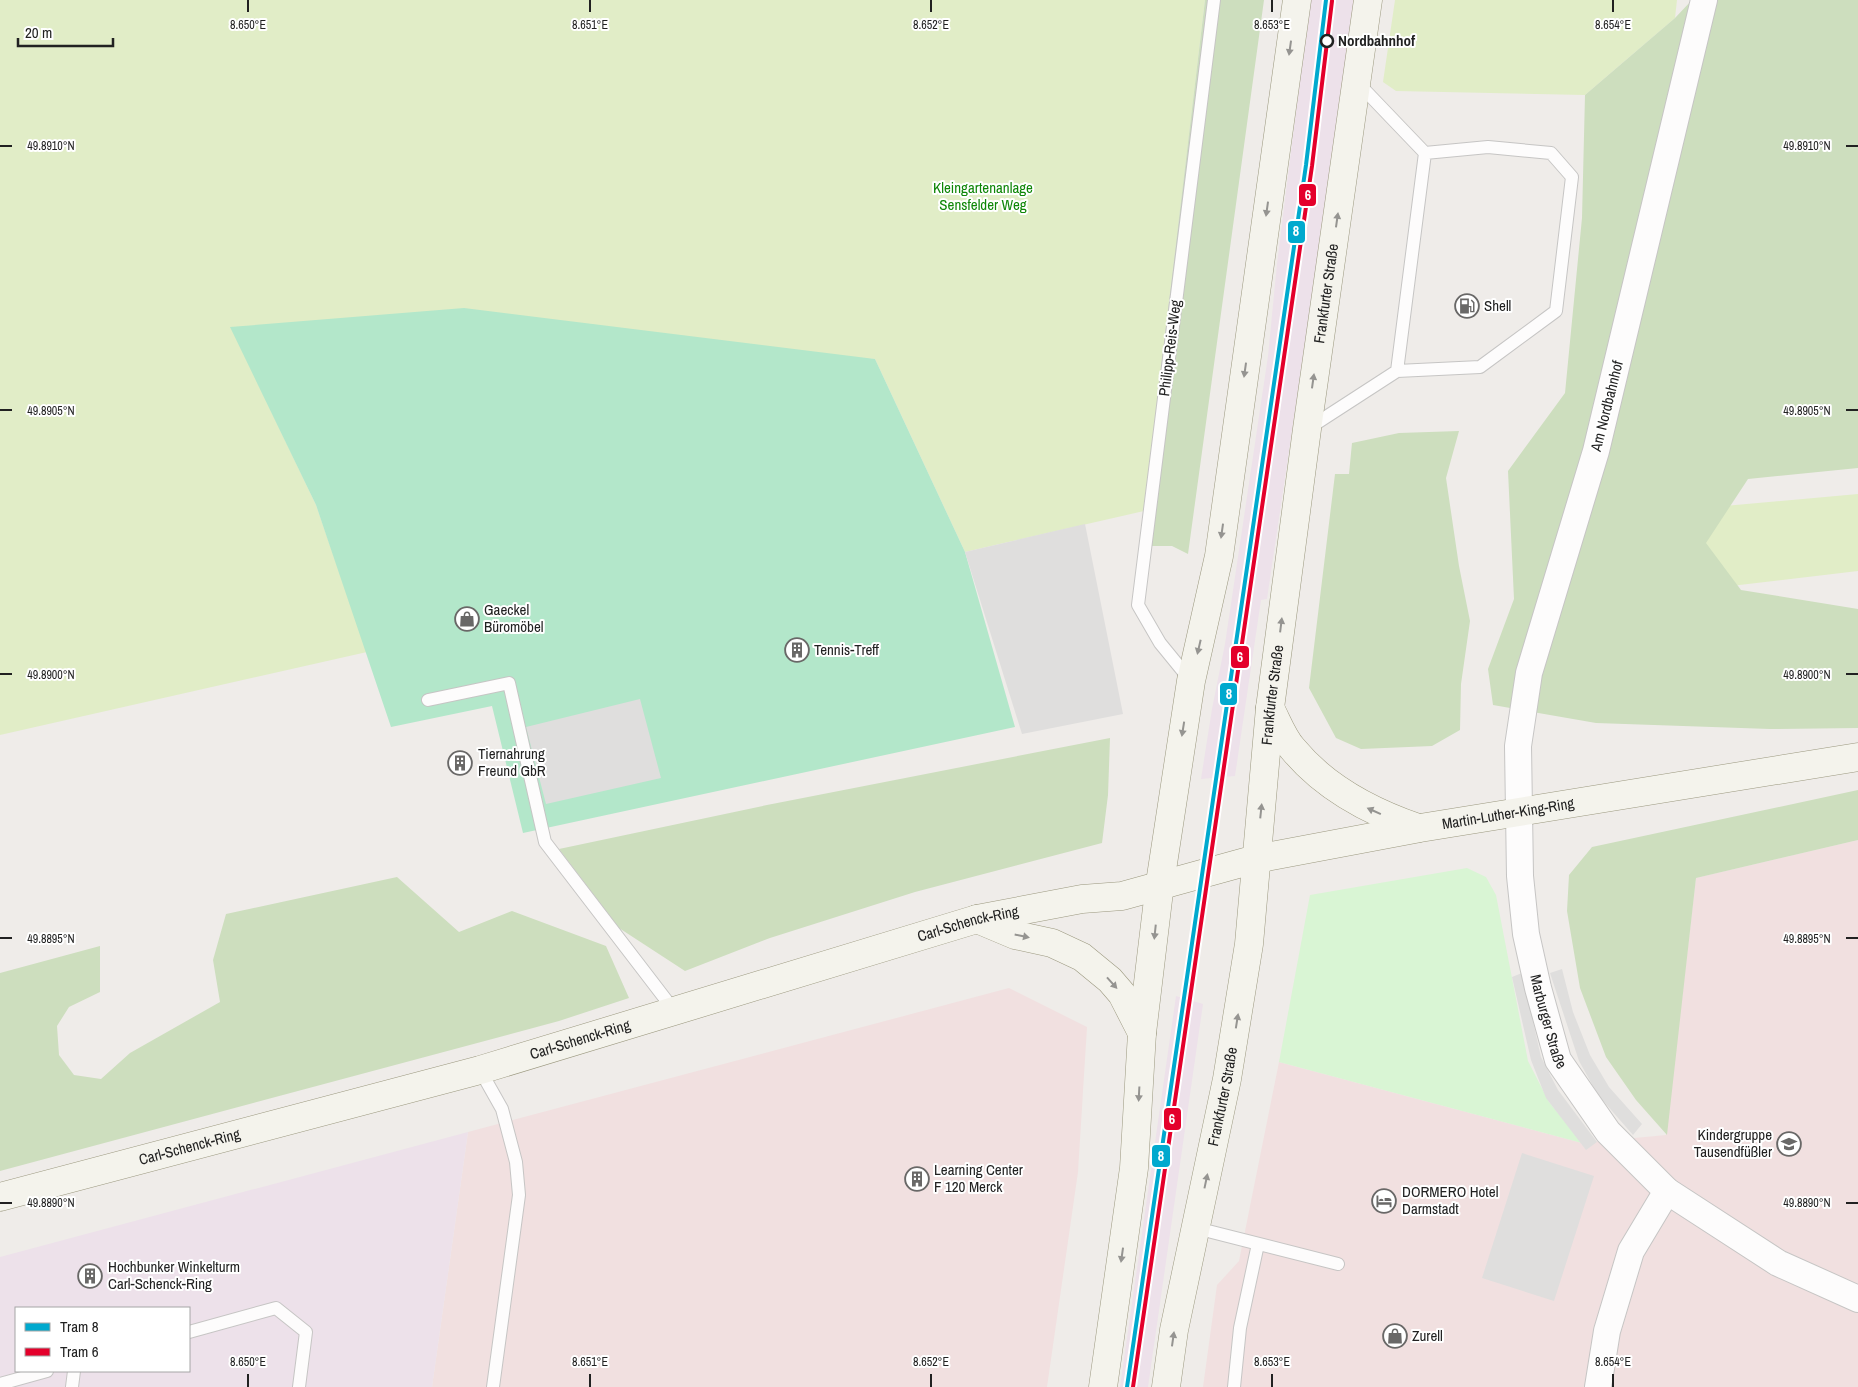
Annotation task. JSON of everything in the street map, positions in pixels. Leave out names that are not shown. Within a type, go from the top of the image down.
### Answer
[{"type":"main road","points":[[1103,1387],[1134,1168],[1142,1034],[1160,884],[1191,681],[1219,556],[1297,0]]},
{"type":"main road","name":"Frankfurter Straße","points":[[1166,1387],[1174,1330],[1227,1079],[1249,944],[1270,708],[1306,429],[1368,0]]},
{"type":"main road","points":[[1270,708],[1292,748],[1334,785],[1366,808],[1420,828]]},
{"type":"main road","name":"Martin-Luther-King-Ring","points":[[1160,884],[1256,859],[1420,828],[1858,757]]},
{"type":"main road","name":"Carl-Schenck-Ring","points":[[0,1197],[480,1070],[674,1009],[976,919],[1082,899],[1122,896],[1160,884]]},
{"type":"main road","points":[[976,919],[1015,935],[1052,943],[1082,957],[1110,980],[1122,994],[1142,1034]]},
{"type":"street","name":"Am Nordbahnhof","points":[[1518,812],[1518,746],[1529,673],[1596,451],[1704,0]]},
{"type":"street","name":"Marburger Straße","points":[[1518,812],[1520,876],[1526,934],[1538,988],[1558,1060],[1608,1132],[1667,1191],[1778,1263],[1858,1298]]},
{"type":"street","points":[[1598,1387],[1607,1331],[1632,1251],[1667,1191]]},
{"type":"lane","name":"Philipp-Reis-Weg","points":[[1191,681],[1160,643],[1138,605],[1214,0]]},
{"type":"lane","points":[[1357,82],[1425,153]]},
{"type":"lane","points":[[1306,429],[1397,370],[1480,367],[1556,311],[1572,177],[1551,153],[1488,146],[1425,153]]},
{"type":"lane","points":[[1397,370],[1425,153]]},
{"type":"lane","points":[[428,700],[509,683],[545,842],[674,1009]]},
{"type":"lane","points":[[480,1070],[502,1109],[516,1162],[519,1195],[493,1387]]},
{"type":"lane","points":[[1196,1228],[1338,1264]]},
{"type":"lane","points":[[1234,1387],[1240,1328],[1258,1244]]},
{"type":"lane","points":[[190,1332],[276,1308],[306,1332],[298,1387]]},
{"type":"lane","points":[[0,1384],[43,1372]]},
{"type":"lane","points":[[72,1387],[74,1372]]},
{"type":"shaded area","points":[[1310,0],[1356,0],[1267,599],[1261,600],[1235,776],[1201,779],[1225,644],[1268,356],[1277,264]]},
{"type":"shaded area","points":[[1085,524],[1123,714],[1022,734],[965,552]]},
{"type":"shaded area","points":[[640,699],[661,778],[546,804],[526,727]]},
{"type":"shaded area","points":[[1858,840],[1858,1387],[1203,1387],[1217,1285],[1239,1261],[1279,1062],[1582,1143],[1666,1135],[1696,878]]},
{"type":"shaded area","points":[[1562,969],[1573,1012],[1590,1055],[1609,1087],[1642,1124],[1633,1135],[1598,1095],[1579,1061],[1550,973]]},
{"type":"shaded area","points":[[1522,973],[1541,1057],[1558,1090],[1597,1142],[1586,1150],[1546,1098],[1531,1060],[1512,977]]},
{"type":"shaded area","points":[[1009,988],[1087,1027],[1078,1172],[1047,1387],[432,1387],[468,1132]]},
{"type":"shaded area","points":[[1176,996],[1203,1004],[1148,1387],[1120,1387]]},
{"type":"shaded area","points":[[468,1132],[432,1387],[0,1387],[0,1257]]},
{"type":"shaded area","points":[[1522,1153],[1594,1176],[1554,1301],[1482,1278]]},
{"type":"green space","name":"Kleingartenanlage Sensfelder Weg","points":[[0,0],[1205,0],[1144,511],[965,552],[875,359],[231,327],[316,505],[367,652],[0,735]]},
{"type":"green space","points":[[1205,0],[1264,0],[1188,554],[1172,546],[1145,546],[1144,511]]},
{"type":"green space","points":[[1395,0],[1677,0],[1675,18],[1585,95],[1396,91],[1383,82]]},
{"type":"green space","points":[[1692,0],[1858,0],[1858,468],[1748,479],[1706,543],[1741,590],[1858,609],[1858,728],[1770,729],[1596,723],[1493,705],[1488,669],[1514,599],[1508,471],[1565,393],[1582,218],[1585,95],[1675,18]]},
{"type":"green space","points":[[464,308],[875,359],[965,552],[1015,727],[523,833],[492,706],[391,727],[316,505],[230,327]]},
{"type":"green space","points":[[1459,431],[1446,478],[1459,566],[1470,621],[1461,684],[1460,730],[1432,746],[1361,749],[1336,738],[1309,688],[1335,474],[1349,474],[1352,443],[1399,433]]},
{"type":"green space","points":[[1858,494],[1858,571],[1569,605],[1602,517]]},
{"type":"green space","points":[[1110,738],[1108,795],[1102,843],[915,892],[770,938],[685,971],[619,928],[559,849],[767,805]]},
{"type":"green space","points":[[1858,790],[1858,840],[1696,878],[1667,1135],[1636,1100],[1606,1057],[1580,988],[1567,911],[1569,875],[1592,847]]},
{"type":"green space","points":[[1467,868],[1486,877],[1496,895],[1528,1061],[1549,1102],[1582,1143],[1279,1062],[1310,895]]},
{"type":"green space","points":[[397,877],[459,932],[512,911],[606,946],[629,998],[559,1021],[0,1171],[0,973],[100,946],[100,992],[69,1007],[57,1026],[59,1055],[74,1075],[101,1079],[130,1053],[220,1002],[213,960],[226,914]]},
{"type":"tram line","name":"8","points":[[1127,1387],[1306,165],[1326,0]]},
{"type":"tram line","name":"6","points":[[1133,1387],[1312,166],[1332,1]]},
{"type":"place","name":"Nordbahnhof","points":[[1327,41]]},
{"type":"place","name":"Shell","points":[[1467,306]]},
{"type":"place","name":"Gaeckel Büromöbel","points":[[467,619]]},
{"type":"place","name":"Tennis-Treff","points":[[797,650]]},
{"type":"place","name":"Tiernahrung Freund GbR","points":[[460,763]]},
{"type":"place","name":"Kindergruppe Tausendfüßler","points":[[1789,1144]]},
{"type":"place","name":"Learning Center F 120 Merck","points":[[917,1179]]},
{"type":"place","name":"DORMERO Hotel Darmstadt","points":[[1384,1201]]},
{"type":"place","name":"Hochbunker Winkelturm Carl-Schenck-Ring","points":[[90,1276]]},
{"type":"place","name":"Zurell","points":[[1395,1336]]}]
